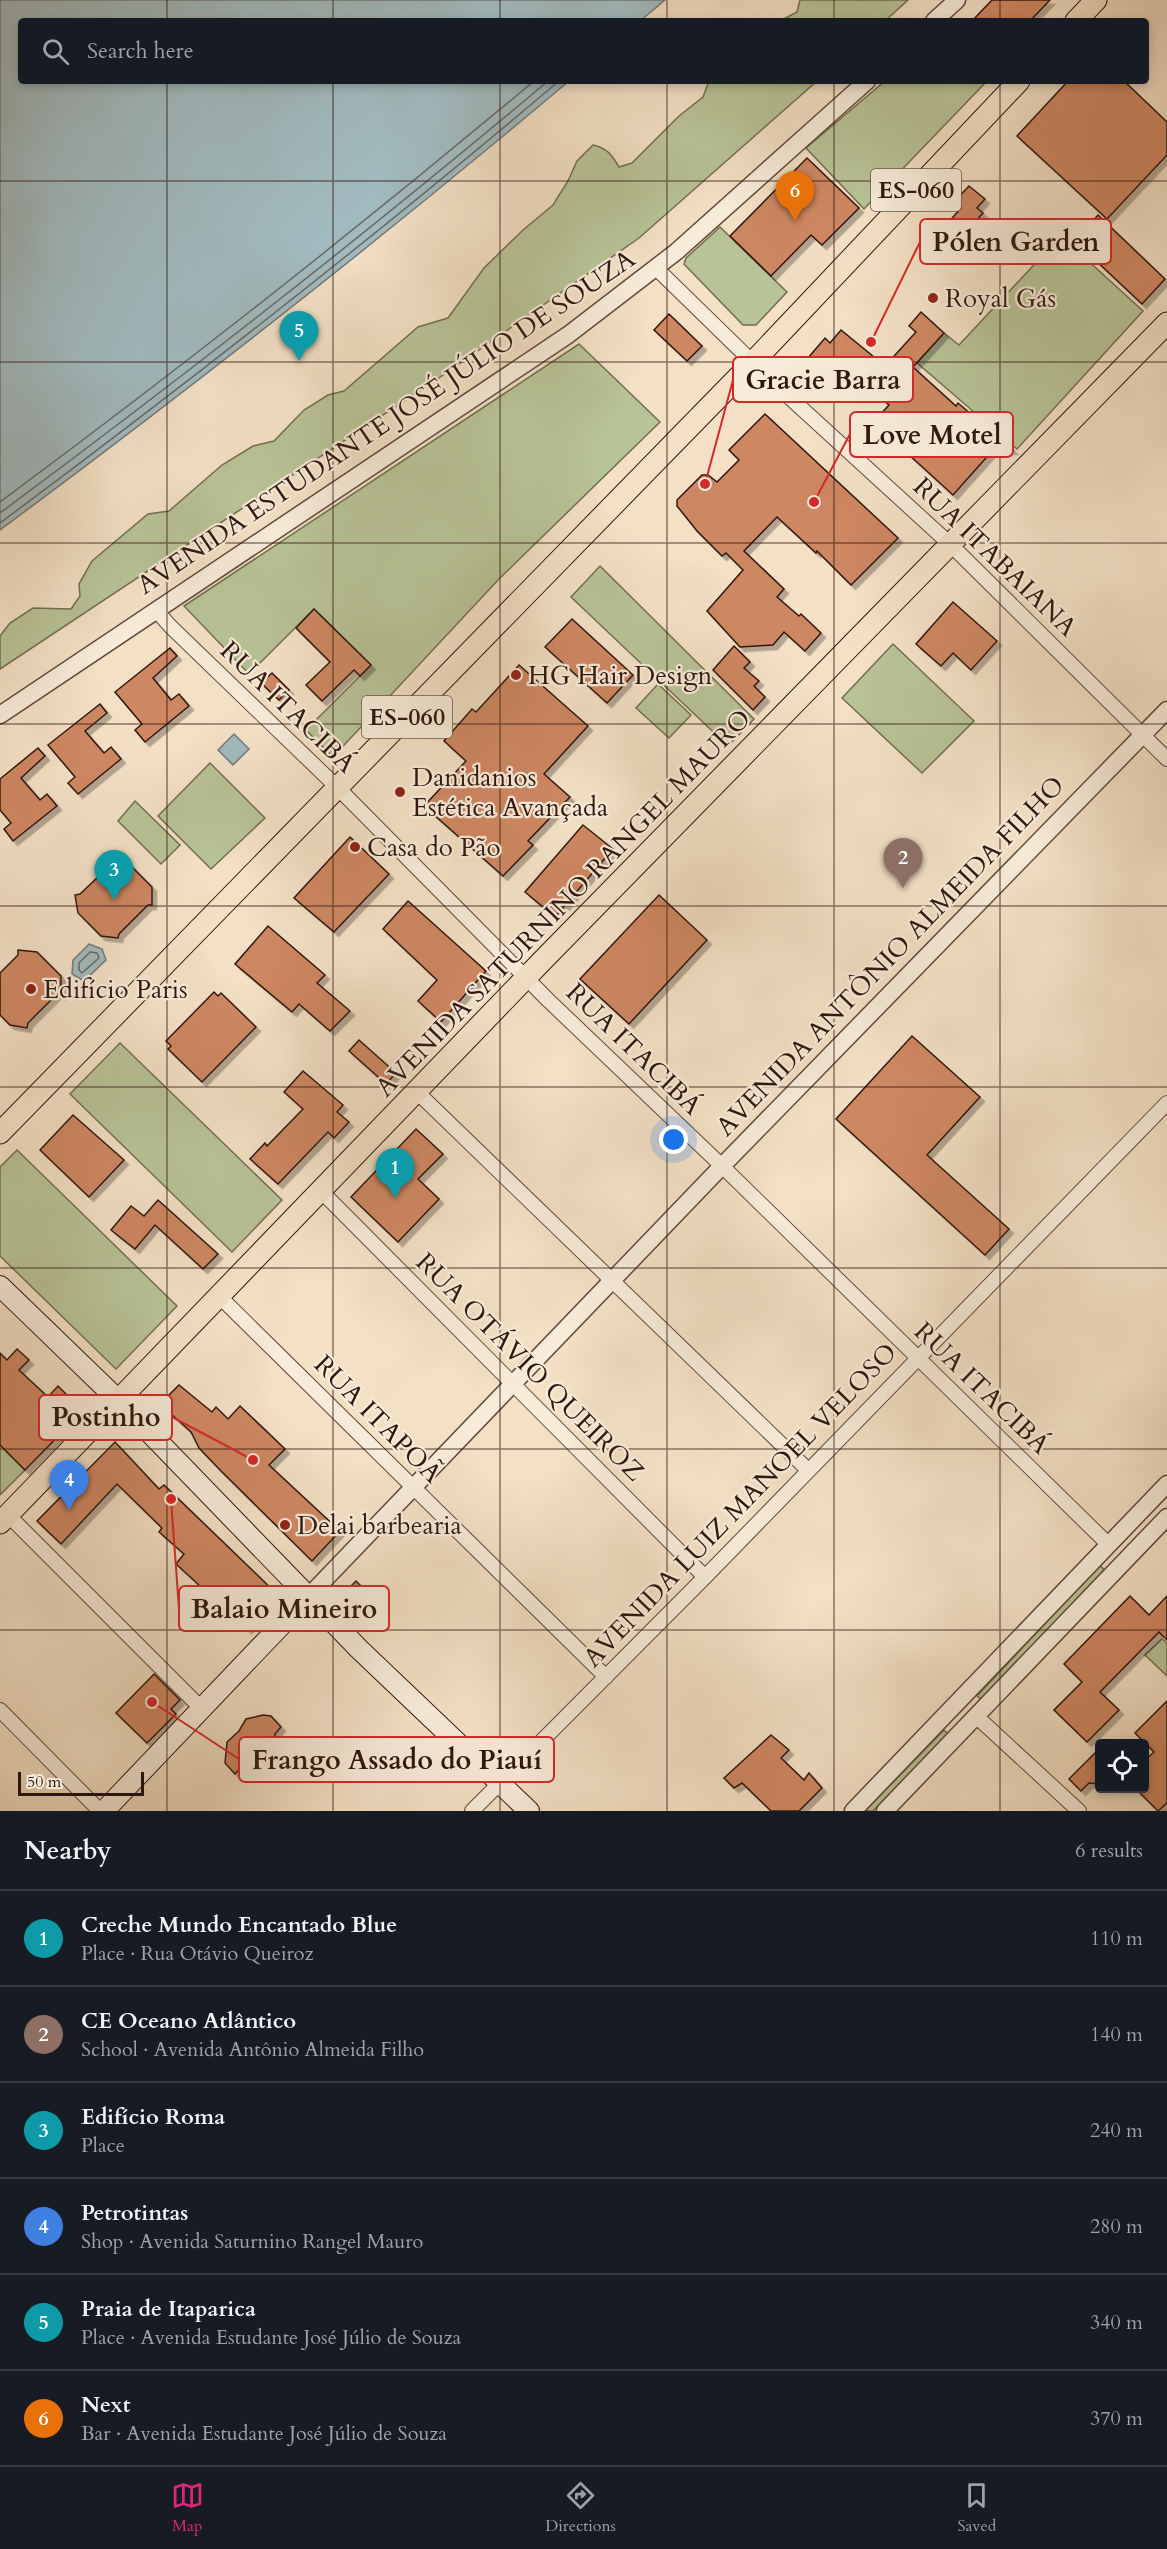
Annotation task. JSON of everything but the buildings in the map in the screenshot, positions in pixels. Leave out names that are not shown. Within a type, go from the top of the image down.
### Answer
[{"type":"main road","points":[[1079,18],[1096,0]]},
{"type":"main road","name":"ES-060","points":[[0,1133],[753,362],[1016,84]]},
{"type":"main road","name":"AVENIDA SATURNINO RANGEL MAURO","points":[[4,1519],[526,978],[1167,323]]},
{"type":"main road","points":[[0,1286],[118,1400],[308,1597],[529,1811]]},
{"type":"main road","name":"AVENIDA ANTÔNIO ALMEIDA FILHO","points":[[102,1811],[308,1597]]},
{"type":"street","points":[[937,18],[957,0]]},
{"type":"street","name":"AVENIDA ESTUDANTE JOSÉ JÚLIO DE SOUZA","points":[[0,715],[568,335],[657,269],[864,84]]},
{"type":"street","name":"RUA ITABAIANA","points":[[657,269],[753,362],[951,545],[1167,759]]},
{"type":"street","name":"RUA ITACIBÁ","points":[[156,610],[337,787],[526,978],[1108,1544]]},
{"type":"street","name":"AVENIDA ANTÔNIO ALMEIDA FILHO","points":[[308,1597],[1167,710]]},
{"type":"street","points":[[417,1092],[808,1470]]},
{"type":"street","name":"AVENIDA LUIZ MANOEL VELOSO","points":[[472,1811],[705,1577],[1167,1103]]},
{"type":"street","name":"RUA OTÁVIO QUEIROZ","points":[[321,1191],[705,1577]]},
{"type":"street","name":"RUA ITAPOÃ","points":[[219,1296],[606,1677]]},
{"type":"street","points":[[853,1811],[1167,1484]]},
{"type":"street","points":[[892,1809],[1167,1517]]},
{"type":"street","points":[[4,1519],[202,1709]]},
{"type":"street","points":[[1108,1544],[1124,1561]]},
{"type":"street","points":[[961,1701],[1079,1811]]},
{"type":"street","points":[[0,1710],[102,1811]]},
{"type":"green space","points":[[800,0],[908,0],[888,18],[786,18],[797,12]]},
{"type":"green space","points":[[708,84],[814,84],[639,238],[439,378],[0,669],[0,636],[10,623],[33,608],[71,609],[80,596],[79,584],[92,561],[148,514],[169,511],[222,465],[253,446],[274,441],[304,410],[328,395],[344,391],[418,327],[448,318],[484,268],[553,205],[577,161],[593,145],[609,153],[619,167],[632,163],[679,116],[703,97]]},
{"type":"green space","points":[[881,84],[984,84],[864,209],[806,148]]},
{"type":"green space","points":[[720,227],[787,292],[756,325],[743,325],[684,264],[686,258]]},
{"type":"green space","points":[[1061,236],[1143,311],[1017,449],[917,363],[944,333],[959,345]]},
{"type":"green space","points":[[579,344],[660,422],[499,579],[333,757],[306,730],[371,665],[314,609],[249,674],[184,606]]},
{"type":"green space","points":[[600,566],[754,719],[728,746],[571,597]]},
{"type":"green space","points":[[893,644],[974,721],[922,773],[842,698]]},
{"type":"green space","points":[[658,684],[691,715],[669,738],[636,708]]},
{"type":"green space","points":[[210,763],[265,818],[211,869],[158,816]]},
{"type":"green space","points":[[135,801],[180,845],[161,864],[118,821]]},
{"type":"green space","points":[[120,1043],[282,1200],[232,1252],[70,1094]]},
{"type":"green space","points":[[17,1150],[177,1306],[116,1369],[0,1256],[0,1167]]},
{"type":"green space","points":[[0,1445],[25,1470],[0,1495]]},
{"type":"green space","points":[[1100,1565],[1104,1570],[982,1700],[977,1696]]},
{"type":"green space","points":[[1162,1639],[1167,1643],[1167,1676],[1145,1655]]},
{"type":"green space","points":[[944,1730],[948,1734],[873,1811],[865,1811]]},
{"type":"water","points":[[0,0],[665,0],[644,18],[18,18],[18,84],[565,84],[288,310],[0,530]]},
{"type":"water","points":[[234,734],[249,749],[233,765],[218,750]]},
{"type":"water","points":[[89,944],[102,949],[106,960],[84,981],[72,974],[73,960]]},
{"type":"place","name":"Next","points":[[795,221]]},
{"type":"place","name":"Royal Gás","points":[[933,298]]},
{"type":"place","name":"Pólen Garden","points":[[871,342]]},
{"type":"place","name":"Praia de Itaparica","points":[[299,361]]},
{"type":"place","name":"Gracie Barra","points":[[705,484]]},
{"type":"place","name":"Love Motel","points":[[814,502]]},
{"type":"place","name":"HG Hair Design","points":[[516,675]]},
{"type":"place","name":"Danidanios Estética Avançada","points":[[400,792]]},
{"type":"place","name":"Casa do Pão","points":[[355,847]]},
{"type":"place","name":"CE Oceano Atlântico","points":[[903,888]]},
{"type":"place","name":"Edifício Roma","points":[[114,900]]},
{"type":"place","name":"Edifício Paris","points":[[31,989]]},
{"type":"place","name":"Creche Mundo Encantado Blue","points":[[395,1198]]},
{"type":"place","name":"Postinho","points":[[253,1460]]},
{"type":"place","name":"Balaio Mineiro","points":[[171,1499]]},
{"type":"place","name":"Petrotintas","points":[[69,1510]]},
{"type":"place","name":"Delai barbearia","points":[[285,1525]]},
{"type":"place","name":"Frango Assado do Piauí","points":[[152,1702]]}]
